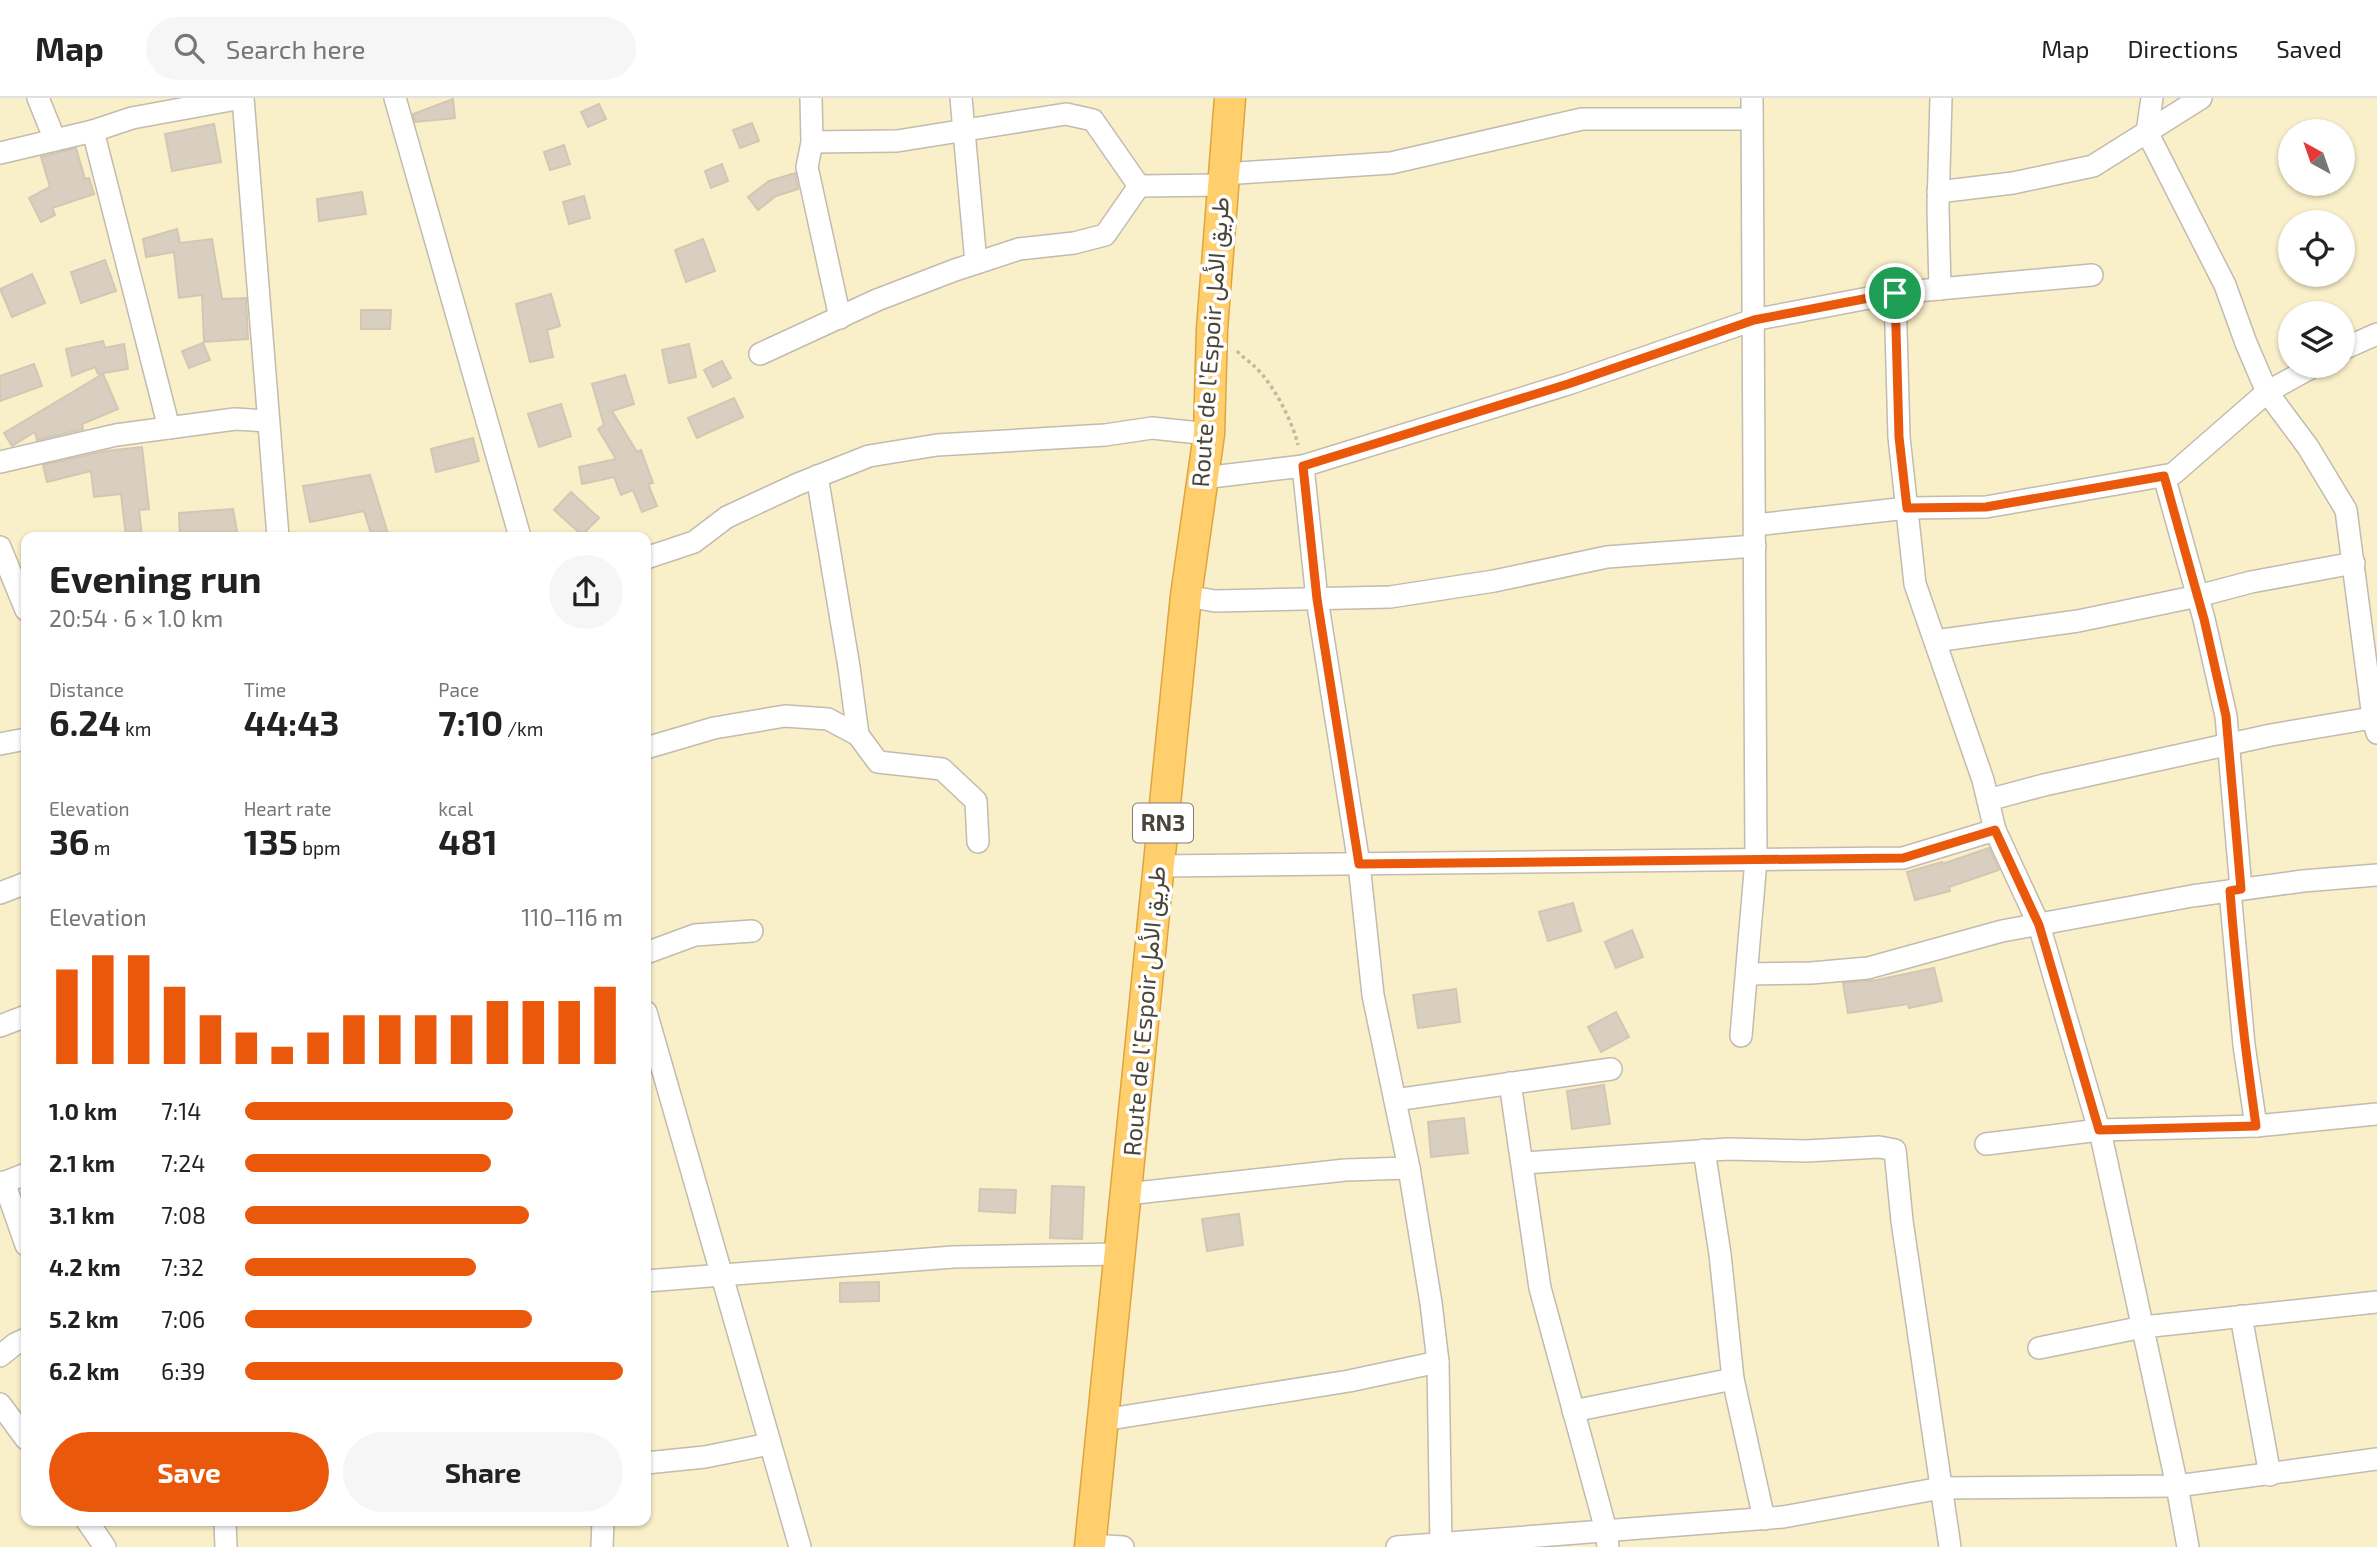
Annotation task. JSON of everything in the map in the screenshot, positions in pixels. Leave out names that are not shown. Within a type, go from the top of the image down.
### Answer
[{"type":"highway","name":"Route de l’Espoir طريق الأمل","points":[[1090,1546],[1186,596],[1209,434],[1212,328],[1230,98]]},
{"type":"street","points":[[38,98],[55,140]]},
{"type":"street","points":[[0,153],[93,131],[132,118],[243,98],[278,532]]},
{"type":"street","points":[[395,98],[519,532]]},
{"type":"street","points":[[811,98],[812,142],[807,167],[840,318]]},
{"type":"street","points":[[961,98],[976,264]]},
{"type":"street","points":[[1940,289],[1938,191],[1941,98]]},
{"type":"street","points":[[1988,800],[2229,744],[2376,723],[2347,510],[2308,447],[2267,392],[2225,285],[2147,132],[2152,98]]},
{"type":"street","points":[[1938,191],[2014,183],[2093,166],[2201,98]]},
{"type":"street","points":[[760,354],[877,300],[1019,249],[1074,243],[1105,234],[1139,186],[1391,163],[1582,119],[1752,109],[1756,860],[1741,1036]]},
{"type":"street","points":[[812,142],[897,141],[1066,114],[1093,120],[1139,186]]},
{"type":"street","points":[[93,131],[169,428]]},
{"type":"street","points":[[1203,478],[1303,466],[1568,384],[1754,320],[1895,293],[2092,275]]},
{"type":"street","points":[[1895,293],[1899,437],[1915,584],[1988,800],[1995,830],[2039,925],[2099,1130],[2189,1547]]},
{"type":"street","points":[[2355,344],[2377,334]]},
{"type":"street","points":[[1186,596],[1215,601],[1390,597],[1494,581],[1606,557],[1755,536],[1907,508],[1986,507],[2164,476],[2173,474],[2267,392],[2292,378]]},
{"type":"street","points":[[0,462],[116,435],[235,419],[268,421]]},
{"type":"street","points":[[651,556],[694,542],[727,517],[817,476],[869,456],[937,445],[1105,435],[1152,428],[1209,434]]},
{"type":"street","points":[[1303,466],[1317,599],[1359,864],[1373,995],[1409,1168],[1431,1303],[1438,1362],[1441,1545]]},
{"type":"street","points":[[817,476],[858,735]]},
{"type":"street","points":[[2164,476],[2226,716],[2244,1045],[2256,1126]]},
{"type":"street","points":[[0,547],[21,598]]},
{"type":"street","points":[[1935,642],[2078,621],[2251,582],[2354,563]]},
{"type":"street","points":[[651,747],[714,728],[785,716],[828,719],[858,735],[878,762],[942,769],[976,801],[978,842]]},
{"type":"street","points":[[0,744],[21,740]]},
{"type":"street","points":[[1158,866],[1903,858],[1995,830]]},
{"type":"street","points":[[1747,974],[1811,973],[1868,968],[2003,931],[2192,896],[2377,875]]},
{"type":"street","points":[[0,893],[21,885]]},
{"type":"street","points":[[651,951],[695,936],[752,931]]},
{"type":"street","points":[[0,1026],[21,1018]]},
{"type":"street","points":[[651,1031],[800,1547]]},
{"type":"street","points":[[1395,1100],[1611,1069]]},
{"type":"street","points":[[1510,1083],[1541,1287],[1607,1539]]},
{"type":"street","points":[[1986,1144],[2099,1130],[2256,1126],[2377,1114]]},
{"type":"street","points":[[1524,1163],[1704,1150],[1806,1151],[1879,1147],[1895,1150],[1902,1222],[1950,1547]]},
{"type":"street","points":[[1704,1150],[1720,1254],[1733,1379],[1764,1519]]},
{"type":"street","points":[[1127,1194],[1345,1170],[1409,1168]]},
{"type":"street","points":[[21,1176],[2,1183],[21,1232]]},
{"type":"street","points":[[651,1282],[953,1257],[1120,1254]]},
{"type":"street","points":[[2039,1348],[2143,1326],[2377,1302]]},
{"type":"street","points":[[2241,1316],[2270,1475]]},
{"type":"street","points":[[0,1356],[21,1341]]},
{"type":"street","points":[[1103,1420],[1349,1381],[1438,1362]]},
{"type":"street","points":[[1573,1411],[1733,1379]]},
{"type":"street","points":[[0,1404],[21,1432]]},
{"type":"street","points":[[651,1462],[705,1457],[769,1444]]},
{"type":"street","points":[[1397,1547],[1607,1539],[1783,1517],[1941,1488],[2177,1486],[2377,1459]]},
{"type":"street","points":[[91,1526],[106,1547]]},
{"type":"street","points":[[225,1526],[226,1547]]},
{"type":"street","points":[[602,1547],[603,1526]]},
{"type":"street","points":[[1090,1546],[1123,1547]]},
{"type":"path","points":[[1212,328],[1255,366],[1270,384],[1296,434],[1303,466]]},
{"type":"sand","points":[[0,98],[2377,98],[2377,1547],[0,1547]]},
{"type":"building","points":[[453,99],[455,118],[415,122],[413,114]]},
{"type":"building","points":[[599,104],[606,119],[588,127],[581,112]]},
{"type":"building","points":[[752,123],[759,141],[740,148],[733,130]]},
{"type":"building","points":[[214,124],[221,162],[172,171],[165,134]]},
{"type":"building","points":[[564,145],[570,164],[550,170],[544,152]]},
{"type":"building","points":[[76,148],[85,179],[89,178],[94,194],[52,208],[55,215],[41,222],[29,198],[50,187],[41,157]]},
{"type":"building","points":[[722,164],[728,181],[711,188],[705,171]]},
{"type":"building","points":[[795,173],[798,189],[776,196],[758,210],[748,197],[769,181]]},
{"type":"building","points":[[362,192],[366,214],[319,221],[317,199]]},
{"type":"building","points":[[584,196],[590,218],[569,224],[563,202]]},
{"type":"building","points":[[177,229],[180,243],[212,239],[222,299],[246,298],[248,339],[204,342],[202,295],[179,298],[174,252],[146,257],[143,239]]},
{"type":"building","points":[[703,239],[715,271],[686,282],[675,250]]},
{"type":"building","points":[[105,260],[116,291],[81,303],[71,272]]},
{"type":"building","points":[[32,274],[45,303],[12,317],[0,289]]},
{"type":"building","points":[[551,294],[560,326],[547,330],[553,357],[530,362],[516,304]]},
{"type":"building","points":[[361,310],[391,310],[390,329],[361,329]]},
{"type":"building","points":[[103,341],[105,348],[124,344],[128,369],[98,374],[95,367],[72,376],[66,349]]},
{"type":"building","points":[[203,343],[210,360],[189,368],[182,351]]},
{"type":"building","points":[[689,344],[696,377],[669,383],[662,350]]},
{"type":"building","points":[[722,361],[731,378],[713,387],[704,370]]},
{"type":"building","points":[[34,364],[42,386],[0,401],[0,376]]},
{"type":"building","points":[[103,374],[118,409],[82,424],[83,429],[37,440],[35,432],[12,446],[4,433]]},
{"type":"building","points":[[625,375],[634,404],[612,411],[637,452],[641,450],[653,483],[648,484],[657,506],[642,512],[633,490],[621,495],[614,477],[582,484],[579,467],[616,459],[598,429],[604,425],[592,384]]},
{"type":"building","points":[[734,398],[743,417],[697,438],[688,418]]},
{"type":"building","points":[[561,404],[571,436],[539,447],[528,414]]},
{"type":"building","points":[[473,438],[479,461],[436,472],[431,449]]},
{"type":"building","points":[[142,447],[149,509],[139,510],[141,532],[125,532],[121,494],[94,497],[91,471],[47,482],[43,465],[106,451]]},
{"type":"building","points":[[370,475],[387,532],[370,532],[364,511],[310,522],[303,486]]},
{"type":"building","points":[[571,492],[599,518],[585,532],[579,532],[554,510]]},
{"type":"building","points":[[233,509],[237,532],[180,532],[179,513]]},
{"type":"building","points":[[1989,848],[1999,870],[1949,887],[1950,891],[1915,900],[1907,872],[1942,864]]},
{"type":"building","points":[[1573,903],[1581,931],[1548,941],[1539,912]]},
{"type":"building","points":[[1632,930],[1643,957],[1616,968],[1605,942]]},
{"type":"building","points":[[1934,968],[1942,1001],[1909,1008],[1908,1004],[1848,1013],[1843,983],[1877,980]]},
{"type":"building","points":[[1456,989],[1460,1022],[1418,1028],[1413,995]]},
{"type":"building","points":[[1616,1012],[1629,1037],[1601,1052],[1588,1027]]},
{"type":"building","points":[[1604,1085],[1610,1124],[1572,1129],[1567,1091]]},
{"type":"building","points":[[1464,1118],[1468,1153],[1431,1157],[1428,1122]]},
{"type":"building","points":[[1052,1186],[1084,1187],[1082,1239],[1050,1238]]},
{"type":"building","points":[[980,1189],[1016,1190],[1015,1213],[979,1211]]},
{"type":"building","points":[[1239,1214],[1243,1245],[1207,1251],[1202,1219]]},
{"type":"building","points":[[879,1282],[879,1301],[840,1302],[840,1283]]},
{"type":"route","points":[[1895,293],[1899,437],[1907,508],[1986,507],[2164,476],[2204,619],[2226,716],[2241,889],[2230,891],[2244,1045],[2256,1126],[2099,1130],[2039,925],[1995,830],[1903,858],[1359,864],[1317,599],[1303,466],[1568,384],[1754,320],[1895,293]]}]
